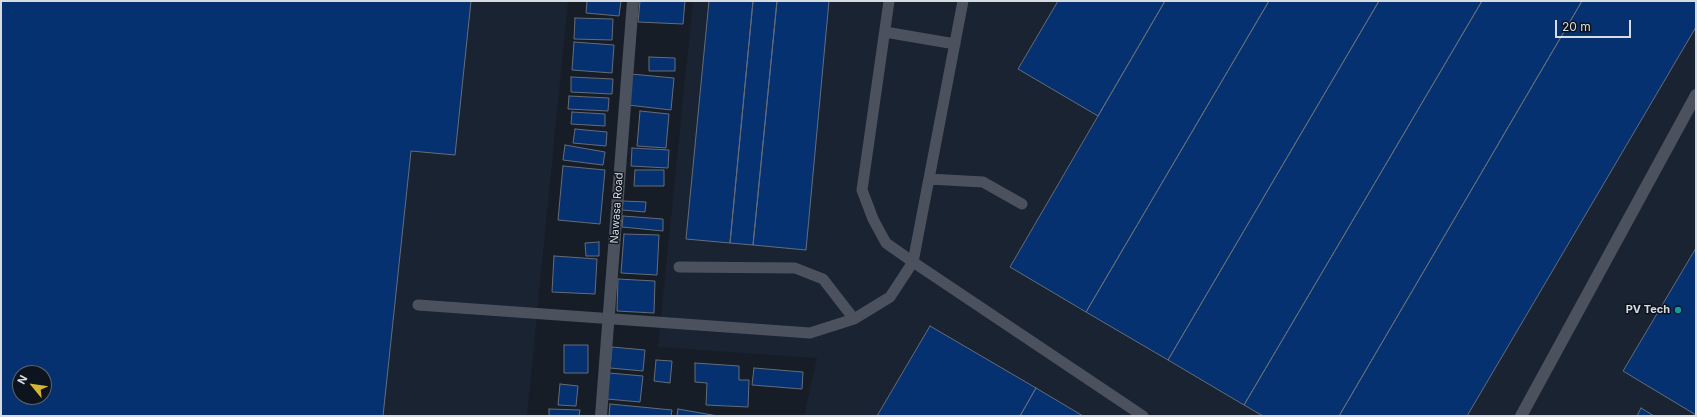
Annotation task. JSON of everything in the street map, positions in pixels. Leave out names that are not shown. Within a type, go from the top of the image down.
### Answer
[{"type":"street","name":"Nawasa Road","points":[[601,416],[633,1]]},
{"type":"street","points":[[1521,416],[1696,95]]},
{"type":"lane","points":[[889,1],[862,190],[873,219],[886,243],[1143,416]]},
{"type":"lane","points":[[418,305],[810,333],[854,319],[890,297],[913,262],[963,1]]},
{"type":"lane","points":[[885,32],[955,44]]},
{"type":"lane","points":[[929,179],[951,179],[983,182],[1022,204]]},
{"type":"lane","points":[[679,266],[795,268],[823,278],[854,319]]},
{"type":"shaded area","points":[[1,1],[568,1],[527,416],[1,416]]},
{"type":"shaded area","points":[[693,1],[1696,1],[1696,416],[804,416],[817,358],[658,347]]},
{"type":"building","points":[[1,1],[471,1],[455,155],[411,151],[383,416],[1,416]]},
{"type":"building","points":[[587,1],[621,1],[619,16],[586,13]]},
{"type":"building","points":[[640,1],[685,1],[683,24],[638,22]]},
{"type":"building","points":[[709,1],[753,1],[730,243],[686,239]]},
{"type":"building","points":[[753,1],[777,1],[753,245],[730,243]]},
{"type":"building","points":[[777,1],[829,1],[806,250],[753,245]]},
{"type":"building","points":[[1058,1],[1165,1],[1098,116],[1018,69]]},
{"type":"building","points":[[1165,1],[1269,1],[1086,312],[1010,267]]},
{"type":"building","points":[[1269,1],[1379,1],[1168,360],[1086,312]]},
{"type":"building","points":[[1379,1],[1482,1],[1244,405],[1168,360]]},
{"type":"building","points":[[1482,1],[1582,1],[1339,416],[1263,416],[1244,405]]},
{"type":"building","points":[[1582,1],[1696,1],[1696,27],[1467,416],[1339,416]]},
{"type":"building","points":[[575,18],[613,19],[612,40],[574,39]]},
{"type":"building","points":[[574,42],[614,45],[612,73],[572,70]]},
{"type":"building","points":[[649,57],[675,58],[675,71],[649,71]]},
{"type":"building","points":[[631,74],[674,78],[671,110],[628,105]]},
{"type":"building","points":[[571,77],[613,79],[612,94],[571,92]]},
{"type":"building","points":[[569,96],[609,98],[608,111],[568,109]]},
{"type":"building","points":[[640,111],[669,114],[666,148],[637,146]]},
{"type":"building","points":[[572,112],[605,114],[605,126],[571,124]]},
{"type":"building","points":[[575,129],[607,132],[606,146],[573,143]]},
{"type":"building","points":[[565,145],[605,152],[603,165],[563,160]]},
{"type":"building","points":[[632,148],[669,150],[668,168],[631,166]]},
{"type":"building","points":[[563,166],[605,170],[600,224],[558,220]]},
{"type":"building","points":[[635,170],[664,170],[664,186],[634,186]]},
{"type":"building","points":[[623,201],[646,202],[645,212],[622,210]]},
{"type":"building","points":[[623,216],[663,219],[663,231],[622,227]]},
{"type":"building","points":[[624,234],[659,235],[657,275],[621,273]]},
{"type":"building","points":[[599,242],[599,256],[586,256],[585,243]]},
{"type":"building","name":"PV Tech","points":[[1696,248],[1696,415],[1623,371]]},
{"type":"building","points":[[554,256],[597,259],[595,294],[552,292]]},
{"type":"building","points":[[618,279],[655,281],[654,313],[617,311]]},
{"type":"building","points":[[930,326],[1036,388],[1020,416],[877,416]]},
{"type":"building","points":[[564,345],[588,345],[588,373],[564,373]]},
{"type":"building","points":[[612,347],[645,350],[643,371],[610,368]]},
{"type":"building","points":[[656,360],[672,361],[670,383],[654,381]]},
{"type":"building","points":[[695,363],[739,366],[739,380],[749,380],[748,407],[706,405],[707,383],[695,382]]},
{"type":"building","points":[[754,368],[803,372],[802,389],[752,385]]},
{"type":"building","points":[[609,373],[643,376],[640,402],[607,399]]},
{"type":"building","points":[[560,384],[578,386],[576,406],[558,405]]},
{"type":"building","points":[[1036,388],[1083,416],[1020,416]]},
{"type":"building","points":[[610,404],[672,410],[671,416],[609,416]]},
{"type":"building","points":[[1641,408],[1654,416],[1637,416]]},
{"type":"building","points":[[549,409],[580,410],[579,416],[549,416]]},
{"type":"building","points":[[678,409],[718,416],[677,416]]},
{"type":"place","name":"PV Tech","points":[[1678,310]]}]
